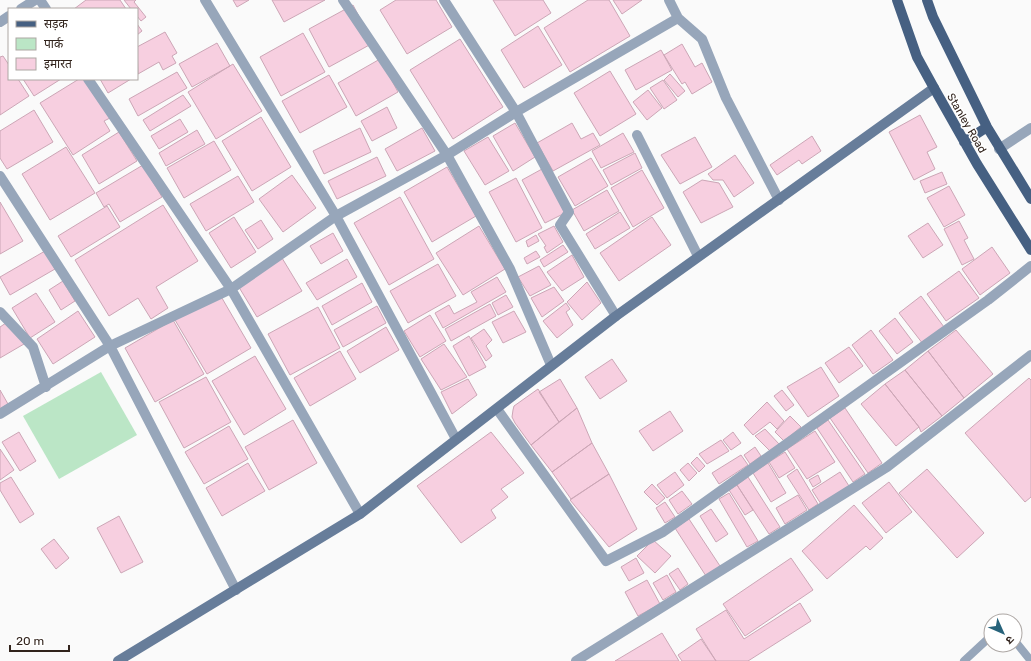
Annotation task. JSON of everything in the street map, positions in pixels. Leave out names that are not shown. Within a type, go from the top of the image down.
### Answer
[{"type":"main road","name":"Stanley Road","points":[[897,0],[917,57],[964,142],[1031,250]]},
{"type":"main road","name":"Stanley Road","points":[[927,0],[947,46],[987,128],[1031,199]]},
{"type":"main road","points":[[964,142],[987,128]]},
{"type":"street","points":[[23,8],[35,0]]},
{"type":"street","points":[[205,0],[336,216],[456,439]]},
{"type":"street","points":[[343,0],[447,155],[510,269],[551,365]]},
{"type":"street","points":[[444,0],[516,112],[569,212],[560,225],[616,316]]},
{"type":"street","points":[[669,0],[678,18],[702,39],[726,98],[779,200]]},
{"type":"street","points":[[0,414],[46,388],[110,346],[231,289],[336,216],[447,155],[516,112],[678,18]]},
{"type":"street","points":[[89,80],[231,289],[360,514]]},
{"type":"street","points":[[118,661],[360,514],[616,316],[934,88]]},
{"type":"street","points":[[999,149],[1031,128]]},
{"type":"street","points":[[637,135],[698,256]]},
{"type":"street","points":[[0,176],[110,346],[236,590]]},
{"type":"street","points":[[497,409],[606,561],[663,532],[988,300],[1031,266]]},
{"type":"street","points":[[0,312],[33,346],[46,388]]},
{"type":"street","points":[[576,661],[887,467],[1031,355]]},
{"type":"lane","points":[[964,661],[983,643]]},
{"type":"lane","points":[[1023,651],[1031,661]]},
{"type":"green space","points":[[101,372],[137,435],[59,479],[23,416]]},
{"type":"building","points":[[86,0],[120,0],[125,8],[75,8]]},
{"type":"building","points":[[124,0],[136,0],[134,2],[146,17],[141,21],[138,17],[138,8],[130,8]]},
{"type":"building","points":[[233,0],[249,0],[237,7]]},
{"type":"building","points":[[272,0],[325,0],[284,22]]},
{"type":"building","points":[[396,0],[436,0],[452,27],[407,54],[380,10]]},
{"type":"building","points":[[493,0],[543,0],[551,13],[515,36]]},
{"type":"building","points":[[588,0],[609,0],[630,36],[570,72],[544,28]]},
{"type":"building","points":[[613,0],[642,0],[622,14]]},
{"type":"building","points":[[353,5],[373,43],[329,67],[309,29]]},
{"type":"building","points":[[138,25],[142,31],[138,34]]},
{"type":"building","points":[[538,26],[562,65],[524,88],[501,50]]},
{"type":"building","points":[[165,32],[177,53],[172,56],[176,63],[163,70],[159,62],[138,74],[138,46]]},
{"type":"building","points":[[303,33],[325,72],[281,96],[260,57]]},
{"type":"building","points":[[460,39],[503,107],[453,139],[410,70]]},
{"type":"building","points":[[217,43],[230,66],[192,87],[179,64]]},
{"type":"building","points":[[682,44],[695,67],[702,63],[712,82],[692,94],[685,82],[682,84],[664,55]]},
{"type":"building","points":[[661,50],[672,70],[636,90],[625,70]]},
{"type":"building","points":[[3,56],[8,64],[8,80],[19,80],[29,96],[0,115],[0,57]]},
{"type":"building","points":[[380,59],[398,92],[356,116],[338,83]]},
{"type":"building","points":[[233,64],[262,111],[216,139],[188,92]]},
{"type":"building","points":[[610,71],[636,114],[600,136],[574,93]]},
{"type":"building","points":[[177,72],[187,88],[138,116],[129,99]]},
{"type":"building","points":[[670,74],[685,91],[678,97],[664,80]]},
{"type":"building","points":[[329,75],[347,107],[300,133],[282,101]]},
{"type":"building","points":[[24,80],[59,80],[34,96]]},
{"type":"building","points":[[77,80],[86,80],[110,118],[104,121],[110,131],[73,155],[40,103]]},
{"type":"building","points":[[101,80],[129,80],[108,93]]},
{"type":"building","points":[[663,80],[677,100],[664,109],[650,88]]},
{"type":"building","points":[[648,90],[662,108],[647,120],[633,102]]},
{"type":"building","points":[[183,95],[191,106],[150,131],[143,120]]},
{"type":"building","points":[[387,107],[397,128],[372,141],[361,121]]},
{"type":"building","points":[[34,110],[53,142],[7,169],[0,158],[0,131]]},
{"type":"building","points":[[920,115],[937,147],[927,152],[935,169],[914,180],[889,132]]},
{"type":"building","points":[[261,117],[291,167],[252,191],[222,141]]},
{"type":"building","points":[[180,119],[188,132],[159,149],[151,136]]},
{"type":"building","points":[[515,123],[535,157],[513,171],[493,136]]},
{"type":"building","points":[[572,123],[581,139],[593,133],[600,145],[553,171],[537,143]]},
{"type":"building","points":[[360,128],[371,152],[324,174],[313,151]]},
{"type":"building","points":[[422,128],[435,151],[397,171],[385,149]]},
{"type":"building","points":[[197,130],[205,144],[166,166],[159,153]]},
{"type":"building","points":[[119,132],[137,161],[99,184],[82,155]]},
{"type":"building","points":[[623,133],[634,152],[601,168],[592,151]]},
{"type":"building","points":[[812,136],[821,151],[802,164],[799,160],[777,175],[770,165]]},
{"type":"building","points":[[488,137],[509,171],[485,185],[464,151]]},
{"type":"building","points":[[695,137],[712,167],[680,184],[661,155]]},
{"type":"building","points":[[214,141],[231,170],[184,198],[167,168]]},
{"type":"building","points":[[66,147],[95,193],[50,220],[22,174]]},
{"type":"building","points":[[635,153],[642,168],[611,185],[603,170]]},
{"type":"building","points":[[735,155],[754,183],[734,197],[723,180],[713,180],[708,174]]},
{"type":"building","points":[[377,157],[386,176],[337,199],[328,181]]},
{"type":"building","points":[[591,158],[608,186],[575,206],[558,177]]},
{"type":"building","points":[[143,165],[162,197],[120,222],[109,204],[104,207],[96,193]]},
{"type":"building","points":[[447,167],[476,216],[432,242],[404,192]]},
{"type":"building","points":[[542,169],[565,213],[545,223],[522,180]]},
{"type":"building","points":[[642,170],[664,208],[633,227],[611,188]]},
{"type":"building","points":[[942,172],[947,184],[925,193],[920,181]]},
{"type":"building","points":[[292,175],[316,208],[283,232],[259,199]]},
{"type":"building","points":[[238,176],[254,202],[206,231],[190,204]]},
{"type":"building","points":[[516,178],[542,228],[516,242],[489,192]]},
{"type":"building","points":[[702,180],[719,183],[733,207],[701,223],[683,192]]},
{"type":"building","points":[[949,186],[965,215],[944,227],[927,198]]},
{"type":"building","points":[[607,190],[619,211],[584,231],[572,210]]},
{"type":"building","points":[[400,197],[434,259],[389,285],[354,223]]},
{"type":"building","points":[[0,202],[23,241],[0,254]]},
{"type":"building","points":[[163,205],[198,261],[156,287],[168,308],[151,319],[138,298],[109,316],[75,260]]},
{"type":"building","points":[[107,206],[120,227],[71,257],[58,236]]},
{"type":"building","points":[[620,212],[630,228],[595,249],[586,234]]},
{"type":"building","points":[[234,217],[256,252],[231,268],[209,233]]},
{"type":"building","points":[[652,217],[671,245],[619,281],[600,253]]},
{"type":"building","points":[[261,220],[273,239],[258,249],[245,230]]},
{"type":"building","points":[[959,221],[968,238],[964,240],[974,259],[962,265],[944,229]]},
{"type":"building","points":[[928,223],[943,245],[923,258],[908,236]]},
{"type":"building","points":[[479,226],[505,269],[463,295],[436,253]]},
{"type":"building","points":[[554,226],[563,242],[547,253],[544,247],[546,246],[538,234]]},
{"type":"building","points":[[333,233],[343,251],[321,264],[310,246]]},
{"type":"building","points":[[536,235],[539,241],[528,247],[526,241]]},
{"type":"building","points":[[563,245],[568,252],[544,267],[540,260]]},
{"type":"building","points":[[992,247],[1010,273],[980,295],[962,269]]},
{"type":"building","points":[[45,251],[55,269],[10,295],[0,277]]},
{"type":"building","points":[[536,251],[540,257],[527,264],[524,258]]},
{"type":"building","points":[[572,255],[584,277],[562,291],[547,272]]},
{"type":"building","points":[[282,258],[302,291],[257,317],[237,284]]},
{"type":"building","points":[[347,259],[357,277],[317,300],[306,283]]},
{"type":"building","points":[[438,264],[456,296],[408,323],[390,291]]},
{"type":"building","points":[[539,266],[551,285],[530,296],[518,277]]},
{"type":"building","points":[[959,271],[979,298],[946,321],[927,294]]},
{"type":"building","points":[[497,277],[506,292],[443,328],[435,313],[449,305],[454,314],[477,302],[471,292]]},
{"type":"building","points":[[63,281],[75,301],[61,310],[49,290]]},
{"type":"building","points":[[587,282],[601,303],[582,320],[567,302]]},
{"type":"building","points":[[362,283],[372,302],[332,325],[322,306]]},
{"type":"building","points":[[554,287],[564,301],[542,317],[531,298]]},
{"type":"building","points":[[36,293],[55,322],[30,338],[12,308]]},
{"type":"building","points":[[219,293],[251,348],[207,374],[175,320]]},
{"type":"building","points":[[506,295],[513,307],[498,315],[492,303]]},
{"type":"building","points":[[921,296],[944,327],[923,344],[899,313]]},
{"type":"building","points":[[566,303],[570,309],[566,312],[573,325],[557,338],[543,321]]},
{"type":"building","points":[[490,304],[496,316],[451,341],[445,329]]},
{"type":"building","points":[[377,306],[386,323],[343,347],[334,330]]},
{"type":"building","points":[[318,307],[340,348],[290,375],[268,334]]},
{"type":"building","points":[[78,311],[95,337],[53,364],[37,339]]},
{"type":"building","points":[[514,311],[526,332],[503,343],[492,322]]},
{"type":"building","points":[[430,315],[446,341],[420,357],[404,331]]},
{"type":"building","points":[[895,318],[913,342],[897,354],[879,331]]},
{"type":"building","points":[[173,320],[204,374],[155,402],[125,348]]},
{"type":"building","points":[[9,321],[24,344],[0,358],[0,327]]},
{"type":"building","points":[[386,327],[399,350],[360,373],[347,351]]},
{"type":"building","points":[[484,329],[492,340],[486,346],[492,356],[486,361],[471,338]]},
{"type":"building","points":[[871,330],[893,360],[873,374],[852,345]]},
{"type":"building","points":[[956,330],[993,374],[964,398],[928,351]]},
{"type":"building","points":[[469,336],[486,367],[469,376],[453,346]]},
{"type":"building","points":[[444,344],[467,377],[441,390],[421,359]]},
{"type":"building","points":[[849,347],[863,366],[839,383],[825,363]]},
{"type":"building","points":[[340,351],[356,379],[310,406],[294,378]]},
{"type":"building","points":[[928,351],[964,398],[942,416],[905,370]]},
{"type":"building","points":[[255,356],[286,409],[244,435],[212,381]]},
{"type":"building","points":[[612,359],[627,381],[600,399],[585,377]]},
{"type":"building","points":[[821,367],[839,396],[808,417],[787,387]]},
{"type":"building","points":[[905,370],[942,416],[921,432],[919,427],[885,384]]},
{"type":"building","points":[[206,377],[231,422],[184,448],[159,402]]},
{"type":"building","points":[[1029,378],[1031,380],[1031,497],[1025,502],[965,433]]},
{"type":"building","points":[[468,379],[477,395],[452,414],[441,392]]},
{"type":"building","points":[[560,379],[577,408],[559,422],[539,392]]},
{"type":"building","points":[[885,384],[919,427],[896,446],[861,404]]},
{"type":"building","points":[[538,389],[559,422],[531,445],[512,417],[514,406]]},
{"type":"building","points":[[0,390],[8,404],[0,409]]},
{"type":"building","points":[[782,390],[794,405],[786,411],[774,396]]},
{"type":"building","points":[[767,402],[784,421],[777,429],[770,422],[753,435],[744,425]]},
{"type":"building","points":[[577,408],[592,443],[552,472],[531,445]]},
{"type":"building","points":[[845,408],[882,463],[868,473],[830,418]]},
{"type":"building","points":[[670,411],[683,431],[653,451],[639,431]]},
{"type":"building","points":[[790,416],[801,427],[784,441],[775,432]]},
{"type":"building","points":[[293,420],[317,463],[269,490],[245,447]]},
{"type":"building","points":[[828,420],[865,474],[853,482],[817,428]]},
{"type":"building","points":[[229,426],[248,459],[204,484],[185,452]]},
{"type":"building","points":[[765,429],[779,444],[771,452],[755,436]]},
{"type":"building","points":[[815,431],[835,462],[807,479],[787,449]]},
{"type":"building","points":[[19,432],[36,461],[20,471],[2,442]]},
{"type":"building","points":[[491,432],[524,473],[501,489],[508,497],[491,510],[496,518],[461,543],[417,486]]},
{"type":"building","points":[[733,432],[741,443],[731,450],[723,440]]},
{"type":"building","points":[[721,440],[729,451],[707,464],[699,454]]},
{"type":"building","points":[[592,443],[609,474],[571,499],[552,472]]},
{"type":"building","points":[[755,447],[761,456],[750,464],[744,455]]},
{"type":"building","points":[[0,449],[14,470],[0,480]]},
{"type":"building","points":[[785,452],[795,468],[779,478],[769,462]]},
{"type":"building","points":[[741,455],[748,465],[719,484],[712,473]]},
{"type":"building","points":[[697,457],[705,466],[699,472],[691,463]]},
{"type":"building","points":[[248,463],[265,491],[222,516],[206,488]]},
{"type":"building","points":[[688,463],[697,473],[689,481],[680,470]]},
{"type":"building","points":[[768,463],[786,493],[771,502],[753,473]]},
{"type":"building","points":[[797,469],[818,504],[809,510],[787,476]]},
{"type":"building","points":[[927,469],[984,533],[957,558],[899,493]]},
{"type":"building","points":[[675,472],[684,485],[667,498],[657,485]]},
{"type":"building","points":[[840,472],[849,486],[821,504],[812,490]]},
{"type":"building","points":[[609,474],[637,529],[609,547],[570,500]]},
{"type":"building","points":[[818,475],[821,482],[813,487],[809,480]]},
{"type":"building","points":[[11,477],[34,514],[20,523],[0,490],[0,483]]},
{"type":"building","points":[[748,477],[780,527],[769,534],[737,485]]},
{"type":"building","points":[[889,482],[912,512],[886,533],[862,503]]},
{"type":"building","points":[[652,484],[665,498],[657,505],[644,492]]},
{"type":"building","points":[[737,485],[753,510],[745,515],[729,490]]},
{"type":"building","points":[[682,491],[692,504],[678,514],[669,500]]},
{"type":"building","points":[[729,493],[758,541],[747,547],[719,499]]},
{"type":"building","points":[[798,495],[807,510],[785,524],[776,508]]},
{"type":"building","points":[[665,502],[675,517],[665,523],[656,508]]},
{"type":"building","points":[[854,505],[883,538],[870,550],[866,546],[827,579],[802,551]]},
{"type":"building","points":[[711,509],[728,534],[716,542],[700,516]]},
{"type":"building","points":[[119,516],[143,562],[121,573],[97,528]]},
{"type":"building","points":[[689,519],[720,566],[706,576],[675,528]]},
{"type":"building","points":[[54,539],[69,558],[56,569],[41,549]]},
{"type":"building","points":[[653,540],[671,556],[655,573],[637,556]]},
{"type":"building","points":[[636,558],[644,573],[629,581],[621,567]]},
{"type":"building","points":[[791,558],[813,590],[745,636],[723,604]]},
{"type":"building","points":[[678,568],[688,584],[680,590],[669,574]]},
{"type":"building","points":[[667,575],[676,592],[663,600],[653,583]]},
{"type":"building","points":[[647,580],[660,604],[638,616],[625,592]]},
{"type":"building","points":[[800,603],[811,621],[748,661],[716,661],[696,629],[726,610],[744,639]]},
{"type":"building","points":[[662,633],[679,661],[615,661]]},
{"type":"building","points":[[701,639],[716,661],[682,661],[678,655]]}]
